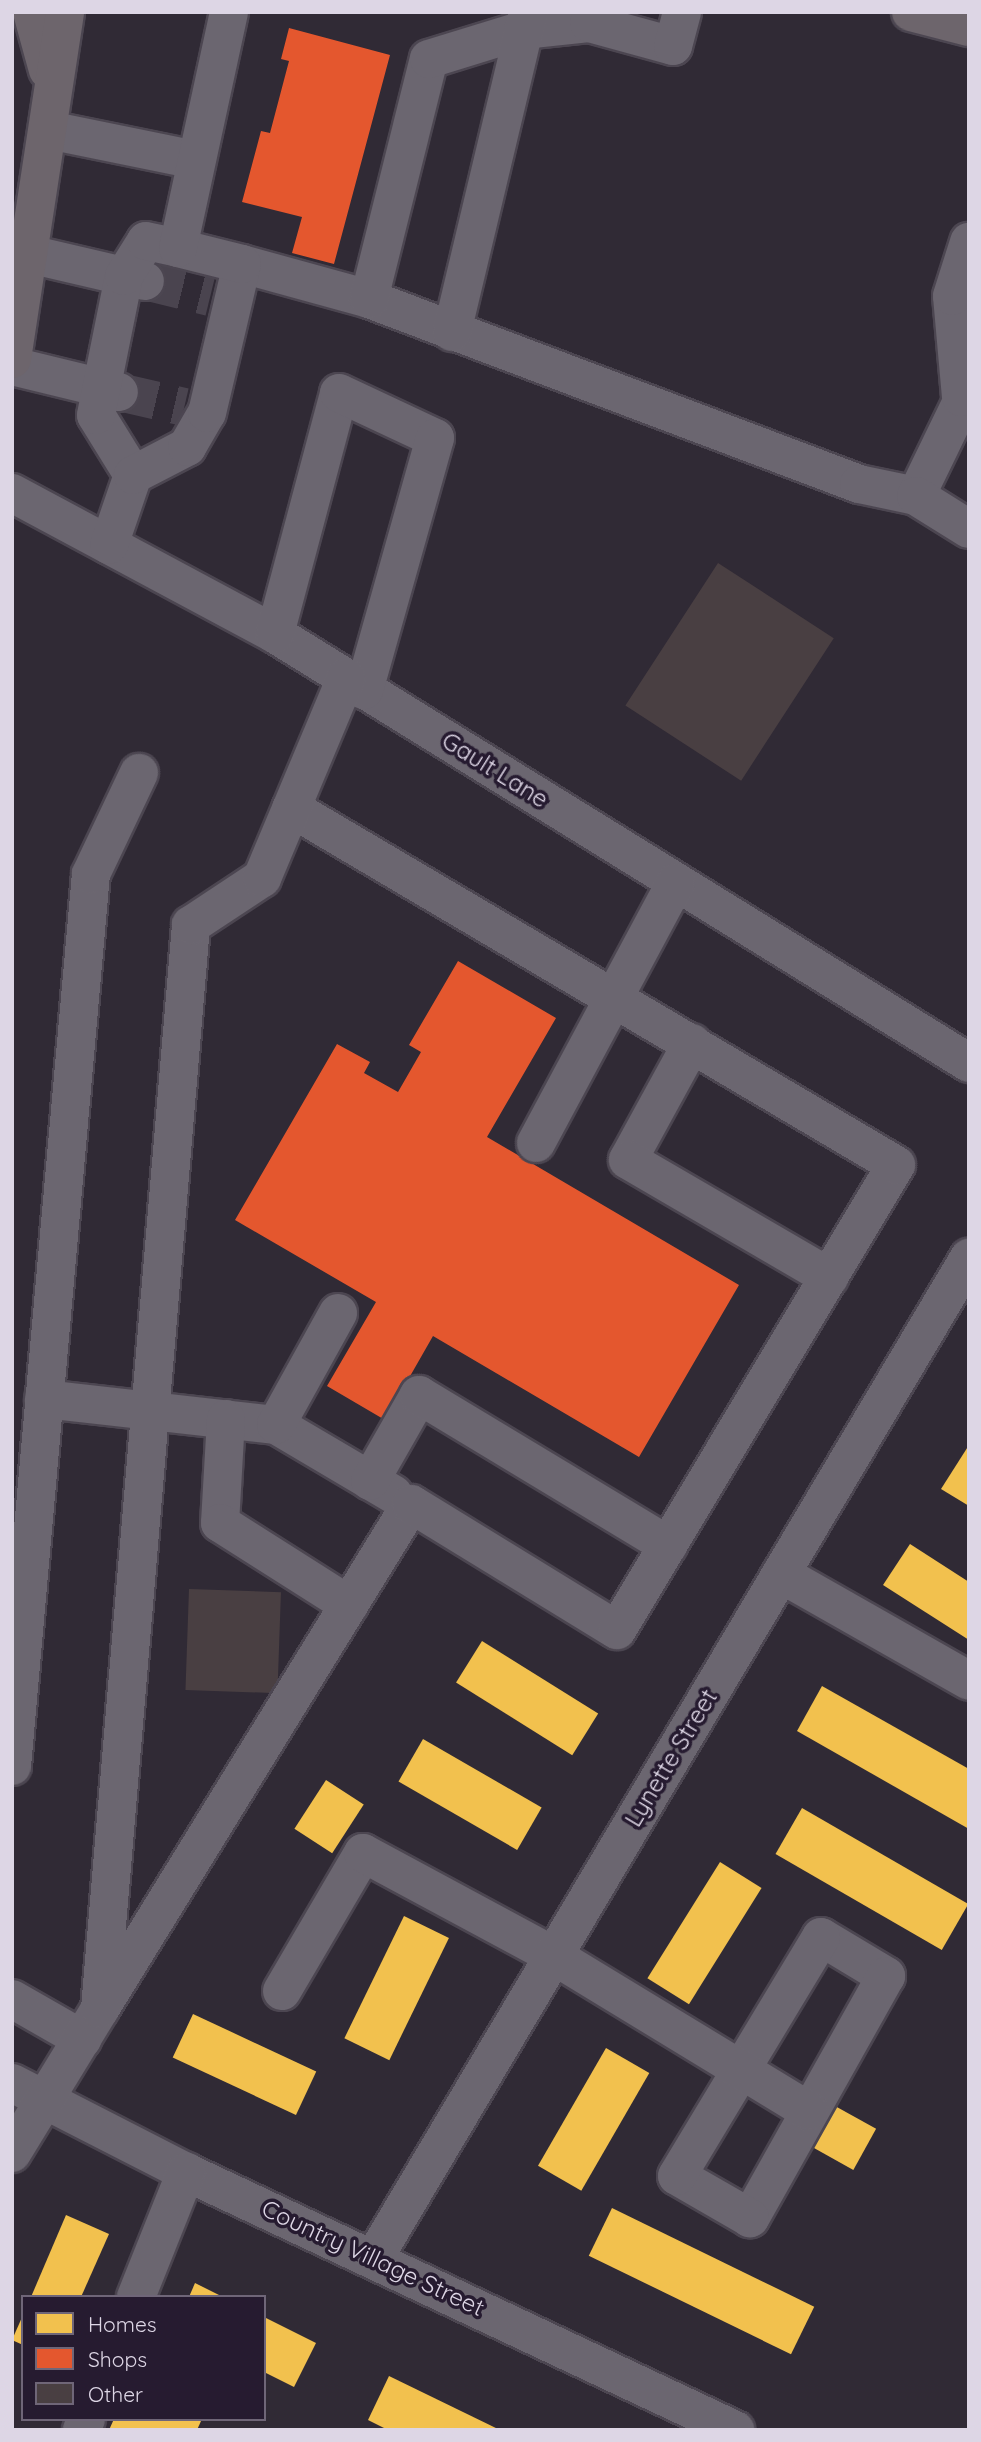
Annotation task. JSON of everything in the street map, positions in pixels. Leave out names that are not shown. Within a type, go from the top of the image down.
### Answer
[{"type":"main road","points":[[32,12],[54,93]]},
{"type":"main road","points":[[12,359],[65,12]]},
{"type":"main road","points":[[912,12],[969,27]]},
{"type":"street","points":[[178,248],[229,12]]},
{"type":"street","points":[[369,299],[429,59],[525,21],[589,23],[673,46],[682,12]]},
{"type":"street","points":[[452,332],[525,21]]},
{"type":"street","points":[[48,130],[195,160]]},
{"type":"street","points":[[133,475],[96,415],[110,389],[146,241],[369,299],[859,484],[916,496],[969,529]]},
{"type":"street","points":[[916,496],[965,392],[951,296],[969,242]]},
{"type":"street","points":[[29,254],[135,279]]},
{"type":"street","points":[[109,545],[133,475],[187,447],[221,300],[242,264]]},
{"type":"street","points":[[12,366],[110,389]]},
{"type":"street","points":[[91,2024],[191,925],[262,878],[292,808],[355,684],[435,438],[339,393],[275,634]]},
{"type":"street","name":"Gault Lane","points":[[12,493],[275,634],[969,1063]]},
{"type":"street","points":[[12,1766],[91,874],[139,773]]},
{"type":"street","points":[[44,1399],[276,1425],[617,1630],[896,1165],[616,997],[292,808]]},
{"type":"street","points":[[536,1143],[676,882]]},
{"type":"street","points":[[692,1043],[628,1160],[829,1277]]},
{"type":"street","name":"Lynette Street","points":[[374,2258],[969,1258]]},
{"type":"street","points":[[276,1425],[338,1313]]},
{"type":"street","points":[[370,1481],[419,1395],[668,1545]]},
{"type":"street","points":[[226,1419],[220,1523],[349,1605]]},
{"type":"street","points":[[12,2153],[29,2092],[91,2024],[411,1504]]},
{"type":"street","points":[[781,1574],[969,1681]]},
{"type":"street","points":[[282,1991],[363,1853],[554,1956],[809,2111]]},
{"type":"street","points":[[821,1937],[886,1976],[750,2218],[677,2176],[741,2071],[821,1937]]},
{"type":"street","points":[[12,1999],[91,2024]]},
{"type":"street","name":"Country Village Street","points":[[29,2092],[186,2172],[736,2430]]},
{"type":"street","points":[[137,2295],[186,2172]]},
{"type":"building: Homes","points":[[969,1445],[969,1506],[941,1489]]},
{"type":"building: Homes","points":[[910,1544],[969,1582],[969,1640],[883,1585]]},
{"type":"building: Homes","points":[[482,1641],[598,1714],[572,1755],[456,1683]]},
{"type":"building: Homes","points":[[822,1686],[969,1769],[969,1829],[797,1731]]},
{"type":"building: Homes","points":[[423,1739],[542,1808],[517,1850],[398,1781]]},
{"type":"building: Homes","points":[[326,1780],[364,1805],[332,1853],[294,1829]]},
{"type":"building: Homes","points":[[802,1808],[968,1904],[942,1950],[776,1854]]},
{"type":"building: Homes","points":[[720,1862],[762,1888],[689,2004],[647,1978]]},
{"type":"building: Homes","points":[[404,1916],[449,1938],[389,2060],[344,2038]]},
{"type":"building: Homes","points":[[193,2014],[316,2071],[296,2115],[173,2058]]},
{"type":"building: Homes","points":[[606,2048],[649,2073],[581,2191],[538,2166]]},
{"type":"building: Homes","points":[[835,2106],[876,2129],[853,2170],[812,2147]]},
{"type":"building: Homes","points":[[612,2208],[814,2307],[791,2354],[589,2256]]},
{"type":"building: Homes","points":[[66,2215],[109,2234],[82,2295],[32,2295]]},
{"type":"building: Homes","points":[[195,2283],[219,2295],[190,2295]]},
{"type":"building: Homes","points":[[266,2318],[316,2343],[294,2387],[266,2373]]},
{"type":"building: Homes","points":[[21,2320],[21,2344],[12,2340]]},
{"type":"building: Homes","points":[[389,2376],[500,2430],[388,2430],[368,2420]]},
{"type":"building: Homes","points":[[113,2421],[201,2421],[197,2430],[109,2430]]},
{"type":"building: Shops","points":[[289,28],[390,55],[334,264],[292,253],[302,217],[242,202],[261,131],[270,133],[289,61],[281,59]]},
{"type":"building: Shops","points":[[458,961],[556,1018],[487,1137],[739,1285],[639,1457],[433,1336],[385,1420],[327,1386],[376,1302],[235,1220],[337,1044],[370,1062],[364,1073],[398,1092],[421,1052],[409,1045]]},
{"type":"building: Other","points":[[718,563],[834,638],[741,781],[625,706]]},
{"type":"building: Other","points":[[189,1589],[281,1592],[277,1693],[185,1690]]},
{"type":"tunnel","points":[[145,281],[210,297]]},
{"type":"tunnel","points":[[119,392],[184,407]]}]
